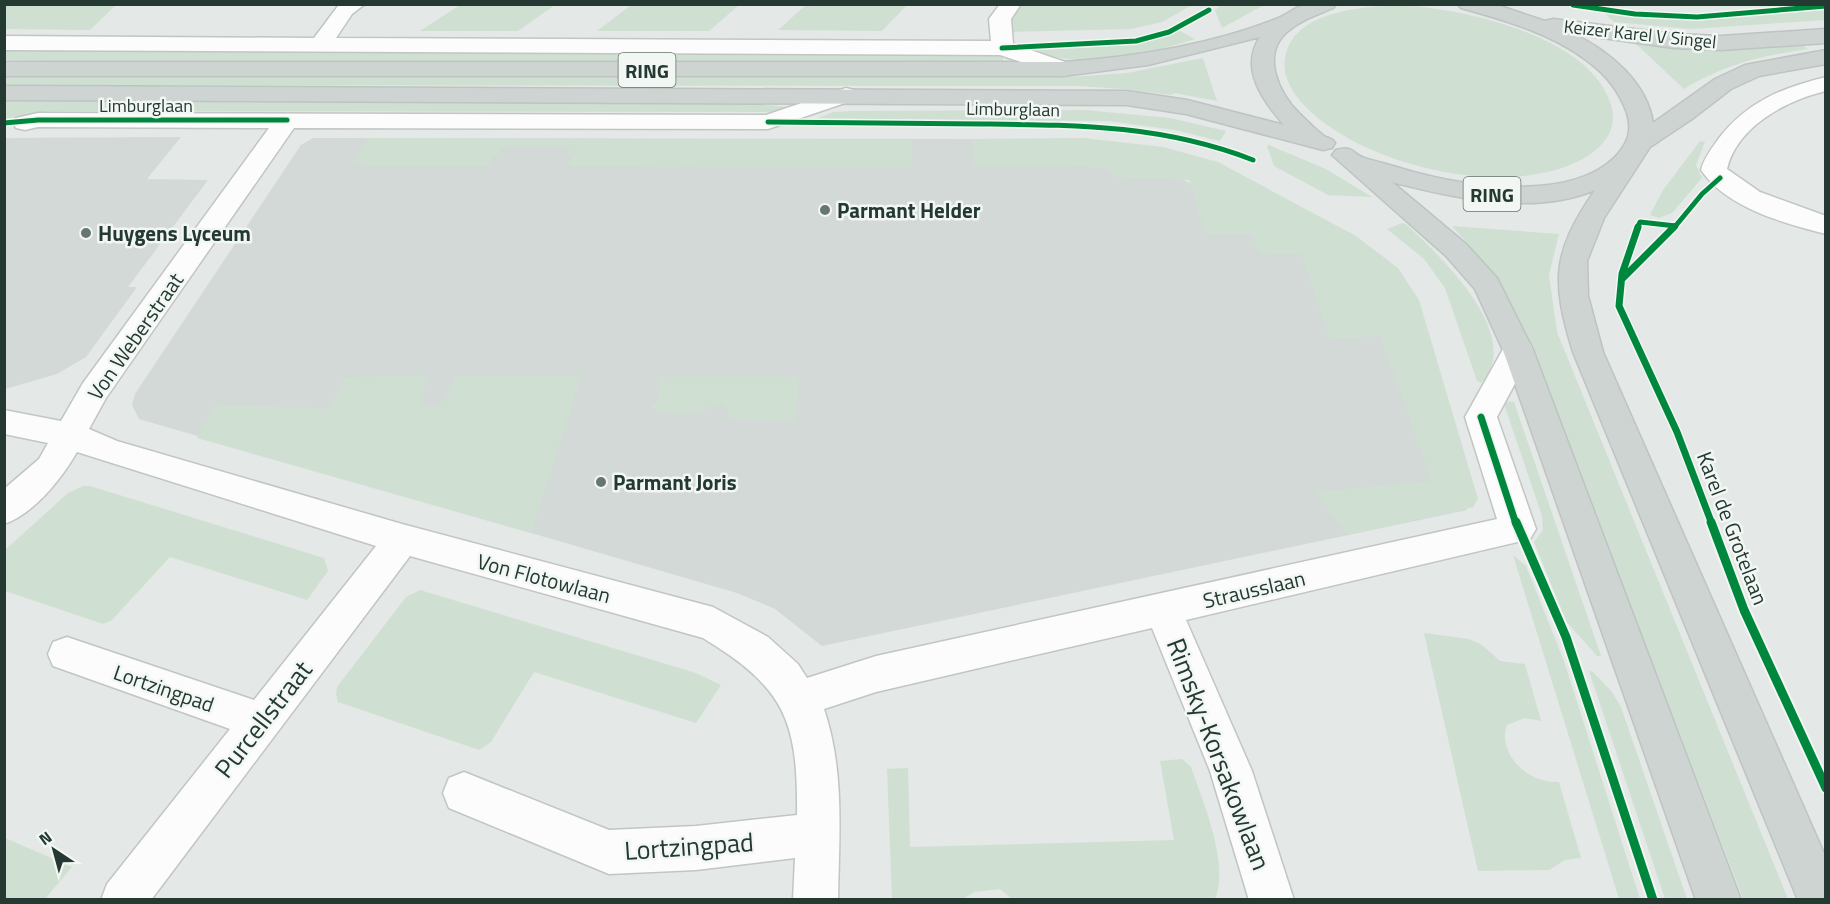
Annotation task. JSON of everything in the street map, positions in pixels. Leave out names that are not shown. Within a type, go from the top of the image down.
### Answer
[{"type":"main road","name":"RING","points":[[1326,4],[1303,12],[1285,23],[1272,35],[1264,49],[1263,75],[1273,98],[1283,111],[1334,149],[1385,172],[1438,187],[1488,194],[1518,194],[1582,185],[1614,172],[1637,147],[1642,130],[1637,104],[1619,78],[1580,47],[1526,22],[1468,4]]},
{"type":"main road","name":"Keizer Karel V Singel","points":[[1526,22],[1674,41],[1824,53]]},
{"type":"main road","name":"Limburglaan","points":[[4,69],[1063,69],[1125,64],[1169,56],[1285,23]]},
{"type":"main road","name":"Keizer Karel V Singel","points":[[1637,147],[1723,84],[1753,70],[1824,53]]},
{"type":"main road","name":"Limburglaan","points":[[4,93],[846,95],[1127,99],[1187,107],[1334,149]]},
{"type":"main road","points":[[1637,147],[1591,220],[1580,242],[1573,262],[1575,310],[1588,352],[1821,900]]},
{"type":"main road","points":[[1334,149],[1464,258],[1487,285],[1518,350],[1719,900]]},
{"type":"street","points":[[320,45],[345,10],[355,4]]},
{"type":"street","points":[[1002,48],[1000,19],[1011,4]]},
{"type":"street","name":"Limburglaan","points":[[4,43],[1002,48],[1063,69]]},
{"type":"street","points":[[1826,84],[1796,91],[1766,104],[1736,133],[1714,163],[1714,170],[1720,178],[1746,195],[1826,226]]},
{"type":"street","name":"Limburglaan","points":[[25,123],[38,120],[768,122],[846,95]]},
{"type":"street","name":"Von Weberstraat","points":[[4,510],[51,468],[94,391],[287,120]]},
{"type":"street","name":"Strausslaan","points":[[801,698],[876,674],[1518,529],[1481,417],[1518,350]]},
{"type":"street","name":"Von Flotowlaan","points":[[4,422],[69,435],[109,451],[402,539],[713,624],[744,639],[766,658],[801,698],[812,725],[817,754],[815,900]]},
{"type":"street","name":"Purcellstraat","points":[[123,900],[402,539]]},
{"type":"street","name":"Rimsky-Korsakowlaan","points":[[1163,610],[1231,771],[1272,900]]},
{"type":"street","name":"Lortzingpad","points":[[67,654],[261,721]]},
{"type":"street","name":"Lortzingpad","points":[[464,793],[609,852],[696,848],[817,834]]},
{"type":"shaded area","name":"Huygens Lyceum","points":[[181,137],[147,179],[208,180],[128,287],[137,287],[86,357],[57,374],[5,389],[5,138]]},
{"type":"shaded area","points":[[313,138],[973,139],[973,146],[1182,179],[1313,253],[1399,341],[1467,510],[822,646],[775,609],[737,593],[139,419],[132,405],[135,394],[301,145]]},
{"type":"green space","points":[[5,4],[116,5],[90,30],[5,29]]},
{"type":"green space","points":[[807,4],[907,5],[882,31],[778,30]]},
{"type":"green space","points":[[460,5],[555,5],[518,31],[420,31]]},
{"type":"green space","points":[[631,5],[739,5],[709,31],[597,31]]},
{"type":"green space","points":[[1018,5],[1192,5],[1162,22],[1131,29],[1010,32],[1008,15]]},
{"type":"green space","points":[[1222,5],[1264,5],[1222,28],[1215,10]]},
{"type":"green space","points":[[1399,5],[1456,12],[1489,20],[1523,31],[1554,45],[1581,62],[1601,84],[1612,109],[1612,124],[1607,137],[1586,157],[1555,170],[1518,176],[1479,176],[1438,171],[1398,160],[1361,145],[1328,126],[1303,104],[1289,83],[1284,65],[1290,43],[1300,31],[1314,21],[1330,15],[1348,10]]},
{"type":"green space","points":[[1825,9],[1825,20],[1691,29],[1614,22],[1603,12],[1698,20]]},
{"type":"green space","points":[[1180,31],[1195,39],[1158,50],[1112,58],[1068,59],[1048,55],[1033,47],[1121,44],[1160,38]]},
{"type":"green space","points":[[1636,44],[1723,49],[1801,44],[1808,49],[1744,62],[1714,73],[1684,89]]},
{"type":"green space","points":[[5,51],[973,53],[1003,57],[1003,62],[55,61],[5,60]]},
{"type":"green space","points":[[1203,58],[1217,101],[1174,93],[1172,95],[1077,86],[5,85],[5,75],[1069,77],[1127,73]]},
{"type":"green space","points":[[5,101],[743,102],[787,107],[771,112],[49,111],[5,119]]},
{"type":"green space","points":[[1085,110],[1170,118],[1226,131],[1220,141],[1175,130],[1108,121],[815,119],[834,112],[852,111]]},
{"type":"green space","points":[[368,138],[912,140],[912,167],[696,167],[688,163],[678,167],[569,166],[572,156],[567,155],[570,147],[502,147],[498,155],[493,156],[489,166],[361,166],[363,163],[354,163]]},
{"type":"green space","points":[[1083,138],[1163,147],[1218,162],[1356,236],[1398,268],[1419,300],[1478,499],[1473,507],[1347,535],[1316,492],[1432,481],[1380,336],[1330,339],[1302,254],[1259,253],[1252,234],[1205,234],[1189,180],[1117,177],[1105,169],[1072,165],[974,165],[973,139]]},
{"type":"green space","points":[[1700,141],[1705,142],[1696,165],[1702,178],[1672,213],[1659,218],[1650,215],[1663,190]]},
{"type":"green space","points":[[1267,146],[1326,169],[1372,197],[1328,195],[1274,166]]},
{"type":"green space","points":[[1402,223],[1406,224],[1438,255],[1473,298],[1486,320],[1493,343],[1492,364],[1481,383],[1477,381],[1445,288],[1424,259],[1387,229]]},
{"type":"green space","points":[[1452,226],[1559,234],[1549,275],[1557,332],[1788,899],[1743,899],[1531,347],[1497,283]]},
{"type":"green space","points":[[429,376],[420,399],[425,407],[438,405],[446,398],[456,376],[581,376],[531,533],[197,438],[216,405],[330,408],[345,377]]},
{"type":"green space","points":[[656,377],[799,377],[795,421],[729,420],[728,409],[720,404],[709,406],[702,413],[660,413],[650,405],[657,402],[661,382]]},
{"type":"green space","points":[[1503,401],[1514,402],[1601,656],[1597,656],[1566,621],[1534,542],[1543,530],[1542,516]]},
{"type":"green space","points":[[83,486],[90,486],[324,558],[328,571],[307,600],[170,557],[112,620],[103,624],[5,591],[5,550],[68,493]]},
{"type":"green space","points":[[1513,555],[1526,566],[1564,661],[1640,899],[1619,899]]},
{"type":"green space","points":[[420,590],[696,673],[721,685],[696,723],[534,672],[491,742],[479,750],[338,702],[337,687],[406,597]]},
{"type":"green space","points":[[1424,633],[1469,639],[1482,645],[1500,661],[1525,664],[1541,721],[1525,718],[1507,725],[1505,736],[1507,747],[1511,757],[1527,773],[1537,778],[1559,782],[1581,858],[1565,860],[1549,870],[1478,871]]},
{"type":"green space","points":[[1589,671],[1593,672],[1612,692],[1621,707],[1687,899],[1665,899]]},
{"type":"green space","points":[[1182,759],[1191,767],[1213,833],[1219,869],[1219,885],[1215,899],[1012,899],[1000,889],[974,892],[963,899],[892,899],[887,769],[908,768],[910,847],[1174,840],[1160,761]]},
{"type":"green space","points":[[5,838],[72,867],[45,899],[5,899]]},
{"type":"cycle path","points":[[1573,5],[1635,14],[1697,17],[1826,6]]},
{"type":"cycle path","points":[[1002,48],[1040,44],[1136,41],[1169,32],[1209,10]]},
{"type":"cycle path","points":[[4,123],[38,120],[287,120]]},
{"type":"cycle path","points":[[768,122],[1056,125],[1123,128],[1188,138],[1253,160]]},
{"type":"cycle path","points":[[1623,278],[1663,241],[1702,194],[1720,178]]},
{"type":"cycle path","name":"Karel de Grotelaan","points":[[1676,226],[1640,222],[1622,274],[1619,306],[1677,432],[1744,610],[1826,788]]},
{"type":"cycle path","points":[[1481,417],[1518,529],[1566,637],[1653,900]]},
{"type":"place","name":"Parmant Helder","points":[[825,210]]},
{"type":"place","name":"Huygens Lyceum","points":[[86,233]]},
{"type":"place","name":"Parmant Joris","points":[[601,482]]}]
